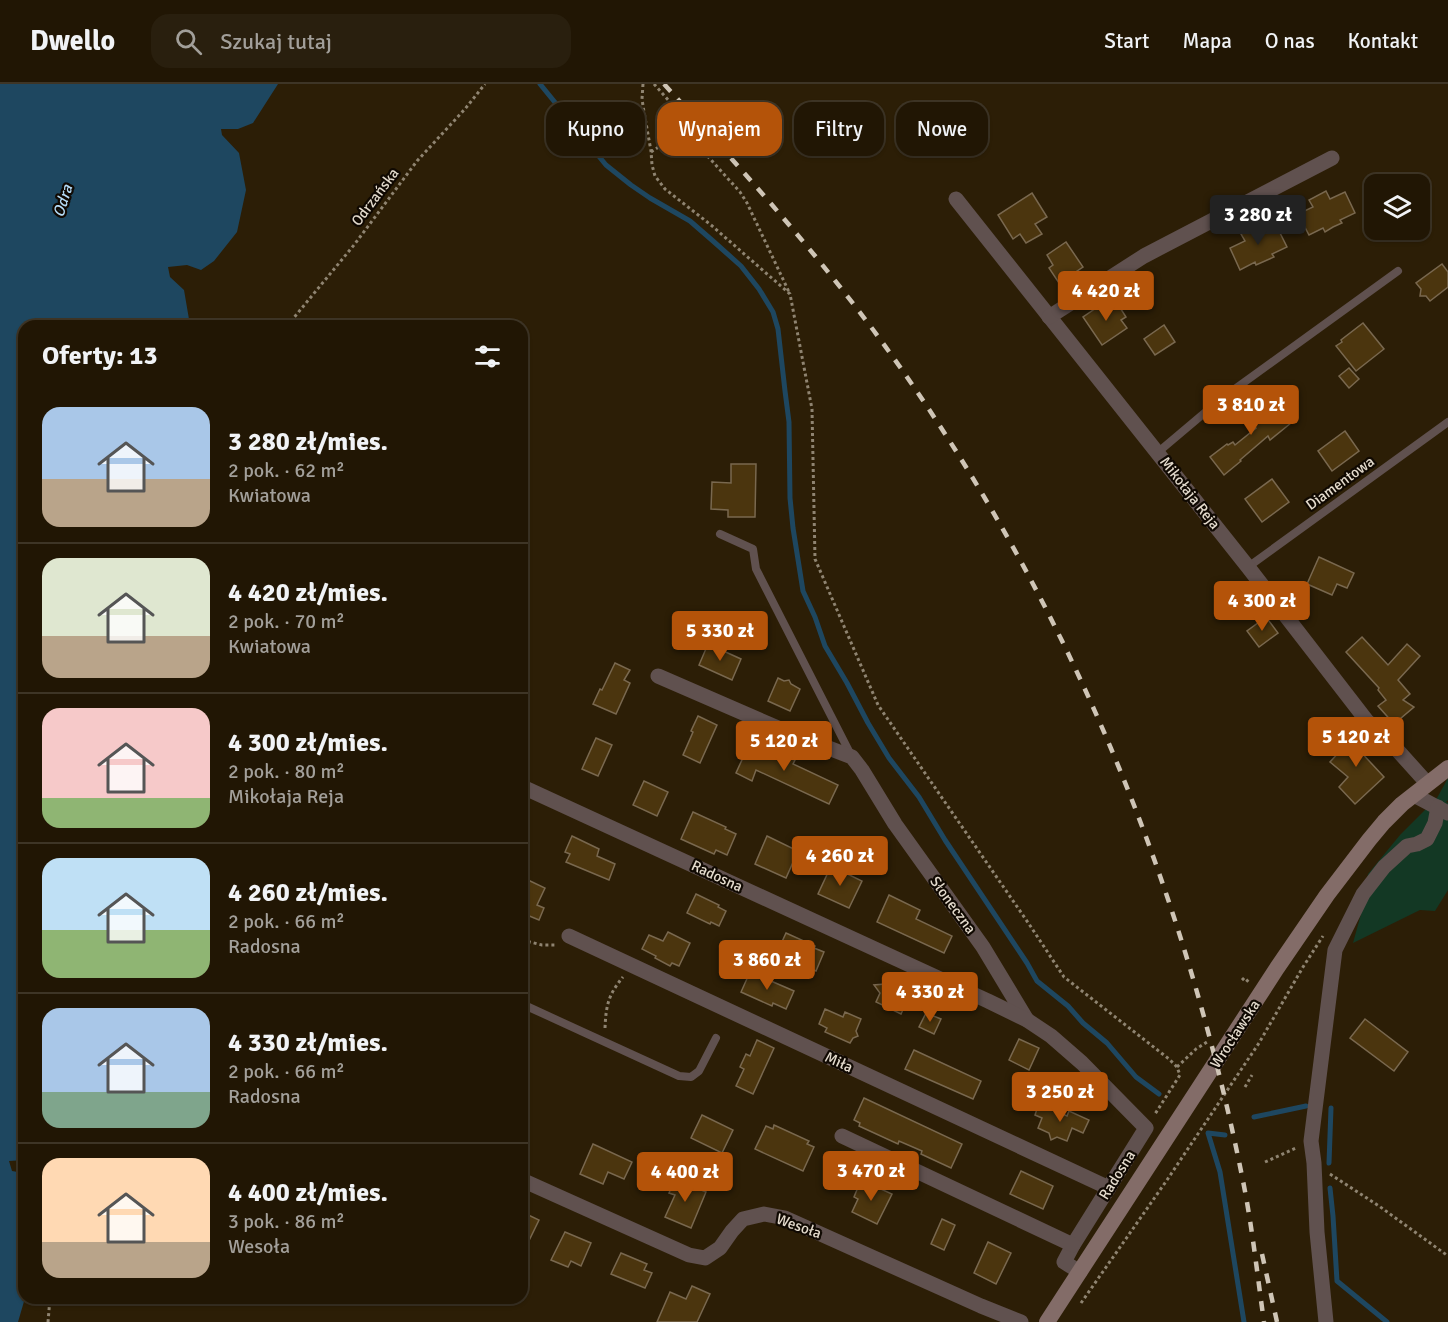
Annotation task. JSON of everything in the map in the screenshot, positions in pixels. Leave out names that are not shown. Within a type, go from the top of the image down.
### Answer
[{"type":"main road","name":"Wrocławska","points":[[1047,1322],[1327,895],[1369,840],[1402,804],[1448,768]]},
{"type":"street","points":[[1049,316],[1144,256],[1332,158]]},
{"type":"street","name":"Mikołaja Reja","points":[[956,199],[1367,721],[1391,743],[1427,783]]},
{"type":"street","points":[[658,676],[787,732],[852,757]]},
{"type":"street","name":"Słoneczna","points":[[852,757],[895,824],[983,947],[1027,1020]]},
{"type":"street","name":"Radosna","points":[[528,789],[1027,1020],[1067,1049],[1146,1128],[1073,1245]]},
{"type":"street","points":[[1326,1322],[1311,1141],[1335,950],[1363,894],[1384,867],[1407,846],[1417,844],[1427,838],[1443,810],[1414,795]]},
{"type":"street","name":"Miła","points":[[576,939],[1109,1188]]},
{"type":"street","points":[[842,1136],[1073,1245],[1064,1262],[1080,1272]]},
{"type":"street","name":"Wesoła","points":[[528,1183],[689,1255],[705,1258],[720,1248],[743,1219],[764,1214],[785,1218],[1021,1322]]},
{"type":"lane","points":[[1157,453],[1221,399],[1398,271]]},
{"type":"lane","name":"Diamentowa","points":[[1248,567],[1448,422]]},
{"type":"lane","points":[[720,534],[753,549],[756,569],[852,757]]},
{"type":"lane","points":[[528,1007],[679,1076],[691,1077],[699,1071],[716,1038]]},
{"type":"path","name":"Odrzańska","points":[[292,320],[354,245],[417,161],[485,84]]},
{"type":"path","points":[[643,84],[642,99],[655,176],[665,189],[711,225],[790,294]]},
{"type":"path","points":[[654,84],[670,102]]},
{"type":"path","points":[[651,152],[657,148]]},
{"type":"path","points":[[708,156],[747,203],[790,294],[812,409],[815,559],[878,705],[1064,977],[1177,1067],[1180,1074],[1146,1128]]},
{"type":"path","points":[[528,942],[542,945],[562,945],[576,939]]},
{"type":"path","points":[[605,1042],[606,1012],[612,990],[624,976],[637,968]]},
{"type":"path","points":[[1177,1067],[1207,1042]]},
{"type":"path","points":[[1081,1303],[1239,1072]]},
{"type":"path","points":[[1245,1087],[1252,1074]]},
{"type":"path","points":[[1265,1162],[1311,1141]]},
{"type":"path","points":[[1314,1163],[1448,1256]]},
{"type":"path","points":[[48,1322],[50,1304]]},
{"type":"green space","points":[[1448,778],[1448,800],[1446,802],[1448,803],[1448,890],[1435,911],[1420,910],[1353,943],[1368,874],[1400,835],[1437,798]]},
{"type":"water","name":"Odra","points":[[0,84],[278,84],[253,123],[238,129],[221,129],[222,135],[239,153],[246,190],[237,232],[214,261],[201,270],[187,265],[168,267],[170,277],[184,290],[189,320],[18,320],[18,1160],[9,1161],[12,1171],[18,1172],[18,1304],[23,1304],[18,1322],[0,1322]]},
{"type":"building","points":[[1326,191],[1330,199],[1345,192],[1355,213],[1340,220],[1342,223],[1325,232],[1323,228],[1309,235],[1298,214],[1313,207],[1309,200]]},
{"type":"building","points":[[1032,193],[1047,217],[1035,224],[1042,234],[1026,243],[1020,234],[1013,239],[998,215]]},
{"type":"building","points":[[1258,225],[1262,233],[1276,225],[1287,247],[1272,254],[1274,257],[1256,265],[1255,262],[1240,270],[1230,248],[1245,241],[1241,234]]},
{"type":"building","points":[[1066,242],[1083,267],[1059,283],[1049,268],[1053,265],[1047,255]]},
{"type":"building","points":[[1442,264],[1448,272],[1448,287],[1430,301],[1426,296],[1420,296],[1421,289],[1416,283]]},
{"type":"building","points":[[1108,300],[1114,309],[1119,306],[1126,317],[1121,320],[1127,328],[1102,345],[1083,317]]},
{"type":"building","points":[[1363,323],[1384,349],[1356,371],[1336,346]]},
{"type":"building","points":[[1164,325],[1175,342],[1155,355],[1144,339]]},
{"type":"building","points":[[1349,368],[1359,379],[1349,388],[1339,376]]},
{"type":"building","points":[[1252,400],[1264,416],[1277,406],[1291,423],[1270,440],[1268,436],[1224,475],[1210,457],[1227,444],[1233,442],[1235,445],[1256,428],[1242,408]]},
{"type":"building","points":[[1345,431],[1359,451],[1332,471],[1318,451]]},
{"type":"building","points":[[731,464],[756,464],[755,517],[728,517],[728,510],[711,509],[712,482],[731,483]]},
{"type":"building","points":[[1272,479],[1289,502],[1262,522],[1245,499]]},
{"type":"building","points":[[1319,557],[1354,573],[1347,588],[1337,584],[1332,595],[1307,584]]},
{"type":"building","points":[[1266,617],[1278,633],[1259,647],[1247,631]]},
{"type":"building","points":[[1362,637],[1388,665],[1407,644],[1420,656],[1398,680],[1410,694],[1403,700],[1414,707],[1394,724],[1378,706],[1386,700],[1378,690],[1379,688],[1346,652]]},
{"type":"building","points":[[708,644],[741,659],[732,680],[699,665]]},
{"type":"building","points":[[615,663],[630,670],[624,680],[630,683],[616,714],[593,704]]},
{"type":"building","points":[[778,678],[784,681],[789,680],[791,684],[800,689],[790,711],[768,701]]},
{"type":"building","points":[[698,716],[717,725],[700,763],[683,755]]},
{"type":"building","points":[[1359,727],[1369,736],[1358,749],[1384,777],[1355,804],[1339,787],[1348,777],[1330,762]]},
{"type":"building","points":[[596,738],[612,745],[598,776],[582,769]]},
{"type":"building","points":[[751,740],[795,760],[793,764],[838,785],[829,804],[756,770],[752,781],[736,773]]},
{"type":"building","points":[[644,781],[668,792],[657,816],[633,805]]},
{"type":"building","points":[[693,812],[736,834],[727,855],[716,850],[714,854],[681,839]]},
{"type":"building","points":[[572,836],[599,849],[597,856],[615,864],[609,880],[566,862],[570,854],[565,852]]},
{"type":"building","points":[[767,836],[798,851],[786,878],[755,864]]},
{"type":"building","points":[[831,866],[862,881],[849,908],[818,894]]},
{"type":"building","points":[[528,880],[545,888],[537,905],[544,908],[539,920],[528,915]]},
{"type":"building","points":[[696,894],[726,911],[719,926],[687,913]]},
{"type":"building","points":[[889,895],[920,910],[916,919],[952,936],[944,953],[877,922]]},
{"type":"building","points":[[668,932],[690,943],[679,966],[672,963],[670,966],[642,949],[649,935],[663,941]]},
{"type":"building","points":[[786,933],[824,952],[816,971],[787,960],[782,963],[780,957],[776,955]]},
{"type":"building","points":[[750,972],[794,991],[786,1009],[773,1003],[772,1006],[741,992]]},
{"type":"building","points":[[887,979],[912,990],[901,1014],[876,1002],[880,993],[874,985],[885,984]]},
{"type":"building","points":[[825,1009],[843,1017],[845,1012],[861,1019],[856,1031],[858,1036],[850,1043],[825,1032],[827,1028],[819,1024]]},
{"type":"building","points":[[926,1013],[941,1019],[934,1034],[919,1027]]},
{"type":"building","points":[[1365,1019],[1408,1052],[1394,1071],[1350,1038]]},
{"type":"building","points":[[1019,1039],[1039,1048],[1029,1070],[1009,1060]]},
{"type":"building","points":[[757,1040],[774,1048],[753,1094],[736,1086],[744,1069],[740,1067],[746,1054],[750,1056]]},
{"type":"building","points":[[914,1050],[981,1081],[973,1099],[905,1069]]},
{"type":"building","points":[[864,1098],[962,1144],[951,1168],[921,1154],[922,1151],[899,1141],[898,1144],[859,1126],[860,1123],[854,1120]]},
{"type":"building","points":[[1039,1103],[1067,1116],[1069,1111],[1089,1120],[1083,1133],[1072,1128],[1067,1141],[1057,1137],[1051,1140],[1049,1133],[1038,1128],[1042,1118],[1035,1115]]},
{"type":"building","points":[[702,1115],[733,1130],[722,1153],[691,1138]]},
{"type":"building","points":[[774,1125],[809,1141],[807,1144],[814,1147],[803,1171],[755,1149],[766,1126],[773,1129]]},
{"type":"building","points":[[593,1144],[632,1162],[624,1179],[608,1172],[603,1184],[580,1174]]},
{"type":"building","points":[[1021,1171],[1053,1186],[1043,1209],[1010,1194]]},
{"type":"building","points":[[675,1179],[706,1192],[691,1228],[665,1217],[675,1195],[669,1193]]},
{"type":"building","points":[[861,1180],[892,1194],[877,1224],[852,1212],[858,1199],[854,1197]]},
{"type":"building","points":[[528,1215],[539,1220],[528,1243]]},
{"type":"building","points":[[942,1219],[955,1225],[944,1250],[931,1244]]},
{"type":"building","points":[[565,1232],[591,1243],[581,1266],[571,1261],[568,1267],[551,1260]]},
{"type":"building","points":[[988,1242],[1011,1253],[996,1284],[974,1273]]},
{"type":"building","points":[[621,1253],[647,1264],[644,1270],[652,1273],[645,1288],[611,1274]]},
{"type":"building","points":[[692,1286],[710,1294],[697,1322],[657,1322],[670,1292],[686,1299]]},
{"type":"waterway","points":[[540,84],[606,165],[650,198],[690,221],[741,266],[759,289],[773,312],[778,329],[789,422],[790,498],[803,591],[825,646],[889,758],[919,797],[1037,981],[1068,1006],[1083,1023],[1107,1043],[1136,1077],[1159,1094]]},
{"type":"waterway","points":[[1254,1117],[1306,1106]]},
{"type":"waterway","points":[[1329,1163],[1331,1108]]},
{"type":"waterway","points":[[1225,1135],[1208,1133],[1220,1172],[1244,1322]]},
{"type":"waterway","points":[[1330,1188],[1337,1281],[1387,1322]]},
{"type":"railway","points":[[664,84],[798,236],[874,331],[941,427],[1001,526],[1056,628],[1104,733],[1147,841],[1184,950],[1216,1062],[1242,1176],[1252,1230],[1264,1322]]},
{"type":"railway","points":[[1262,1254],[1277,1322]]}]
